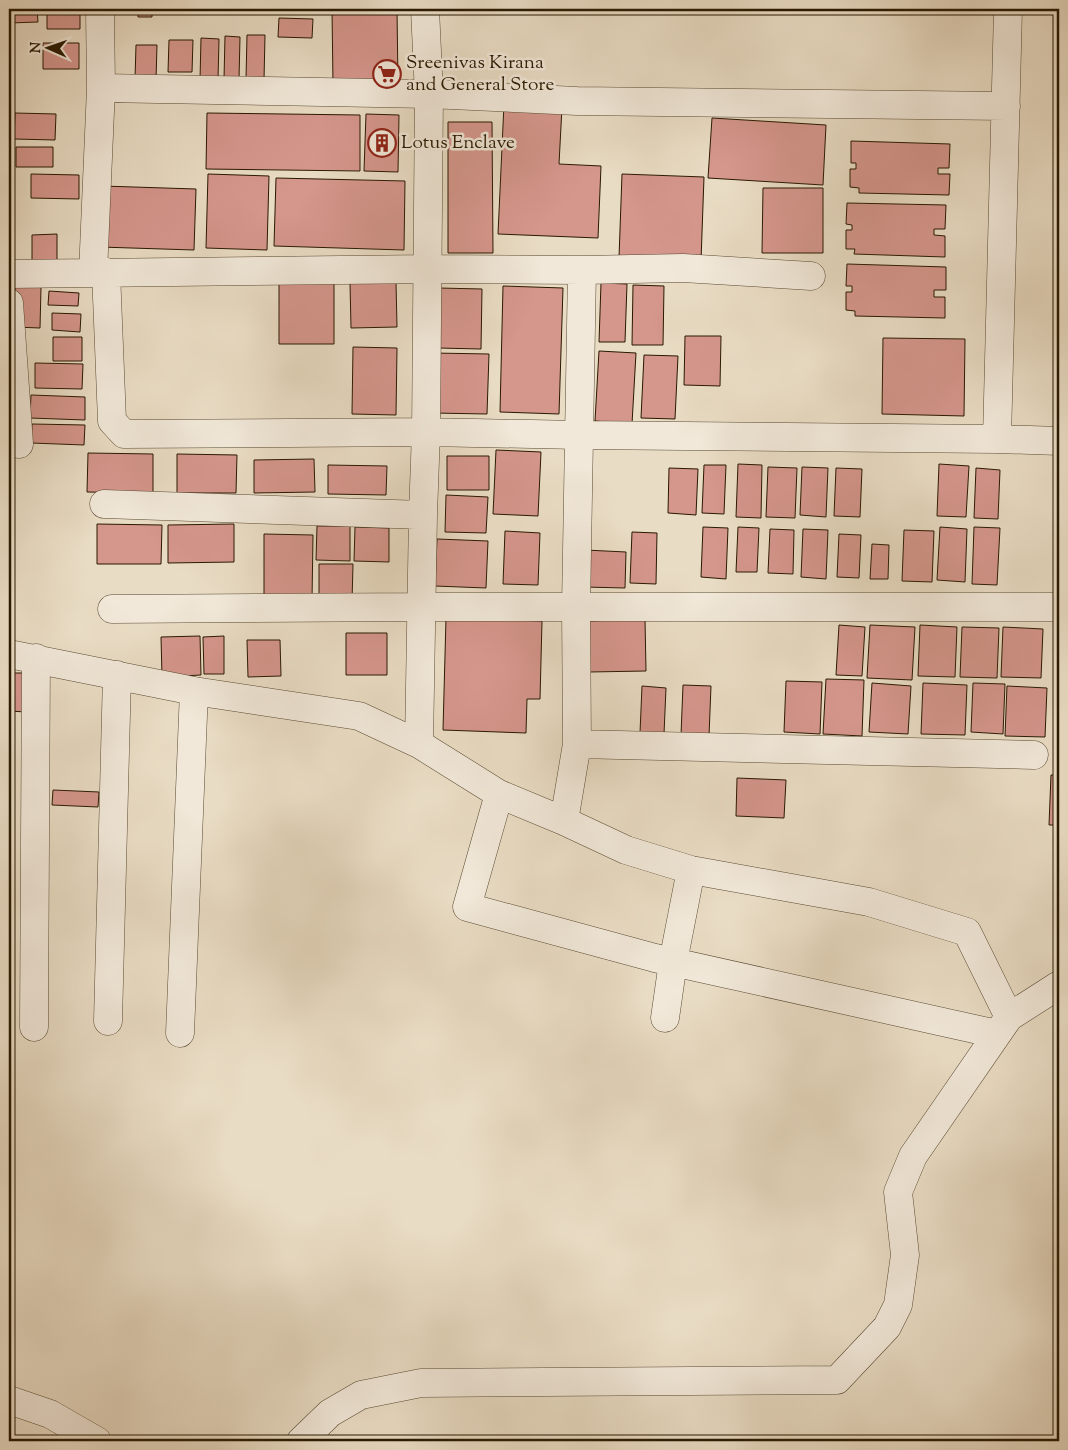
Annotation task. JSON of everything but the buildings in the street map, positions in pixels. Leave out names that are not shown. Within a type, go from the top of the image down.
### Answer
[{"type":"street","points":[[100,9],[100,273],[112,421],[124,434],[426,432],[1059,441]]},
{"type":"street","points":[[419,744],[428,269],[429,94],[425,9]]},
{"type":"street","points":[[997,439],[1008,9]]},
{"type":"street","points":[[101,88],[429,94],[577,101],[1006,106]]},
{"type":"street","points":[[9,274],[683,268],[811,276]]},
{"type":"street","points":[[564,821],[577,744],[576,608],[582,270]]},
{"type":"street","points":[[9,303],[19,444]]},
{"type":"street","points":[[104,504],[423,515]]},
{"type":"street","points":[[112,609],[1059,607]]},
{"type":"street","points":[[9,654],[194,690],[359,716],[419,744],[499,794],[564,821],[626,850],[691,870],[869,902],[967,932],[1003,1025]]},
{"type":"street","points":[[34,1027],[36,658]]},
{"type":"street","points":[[108,1021],[117,675]]},
{"type":"street","points":[[180,1032],[194,690]]},
{"type":"street","points":[[577,744],[1034,755]]},
{"type":"street","points":[[499,794],[467,907],[673,962],[1003,1025]]},
{"type":"street","points":[[665,1018],[673,962],[691,870]]},
{"type":"street","points":[[301,1441],[330,1413],[361,1395],[421,1383],[837,1380],[887,1327],[898,1305],[905,1255],[898,1192],[913,1156],[1003,1025],[1059,985]]},
{"type":"street","points":[[9,1400],[50,1414],[97,1441]]},
{"type":"place","name":"Sreenivas Kirana and General Store","points":[[387,74]]},
{"type":"place","name":"Lotus Enclave","points":[[382,143]]}]
